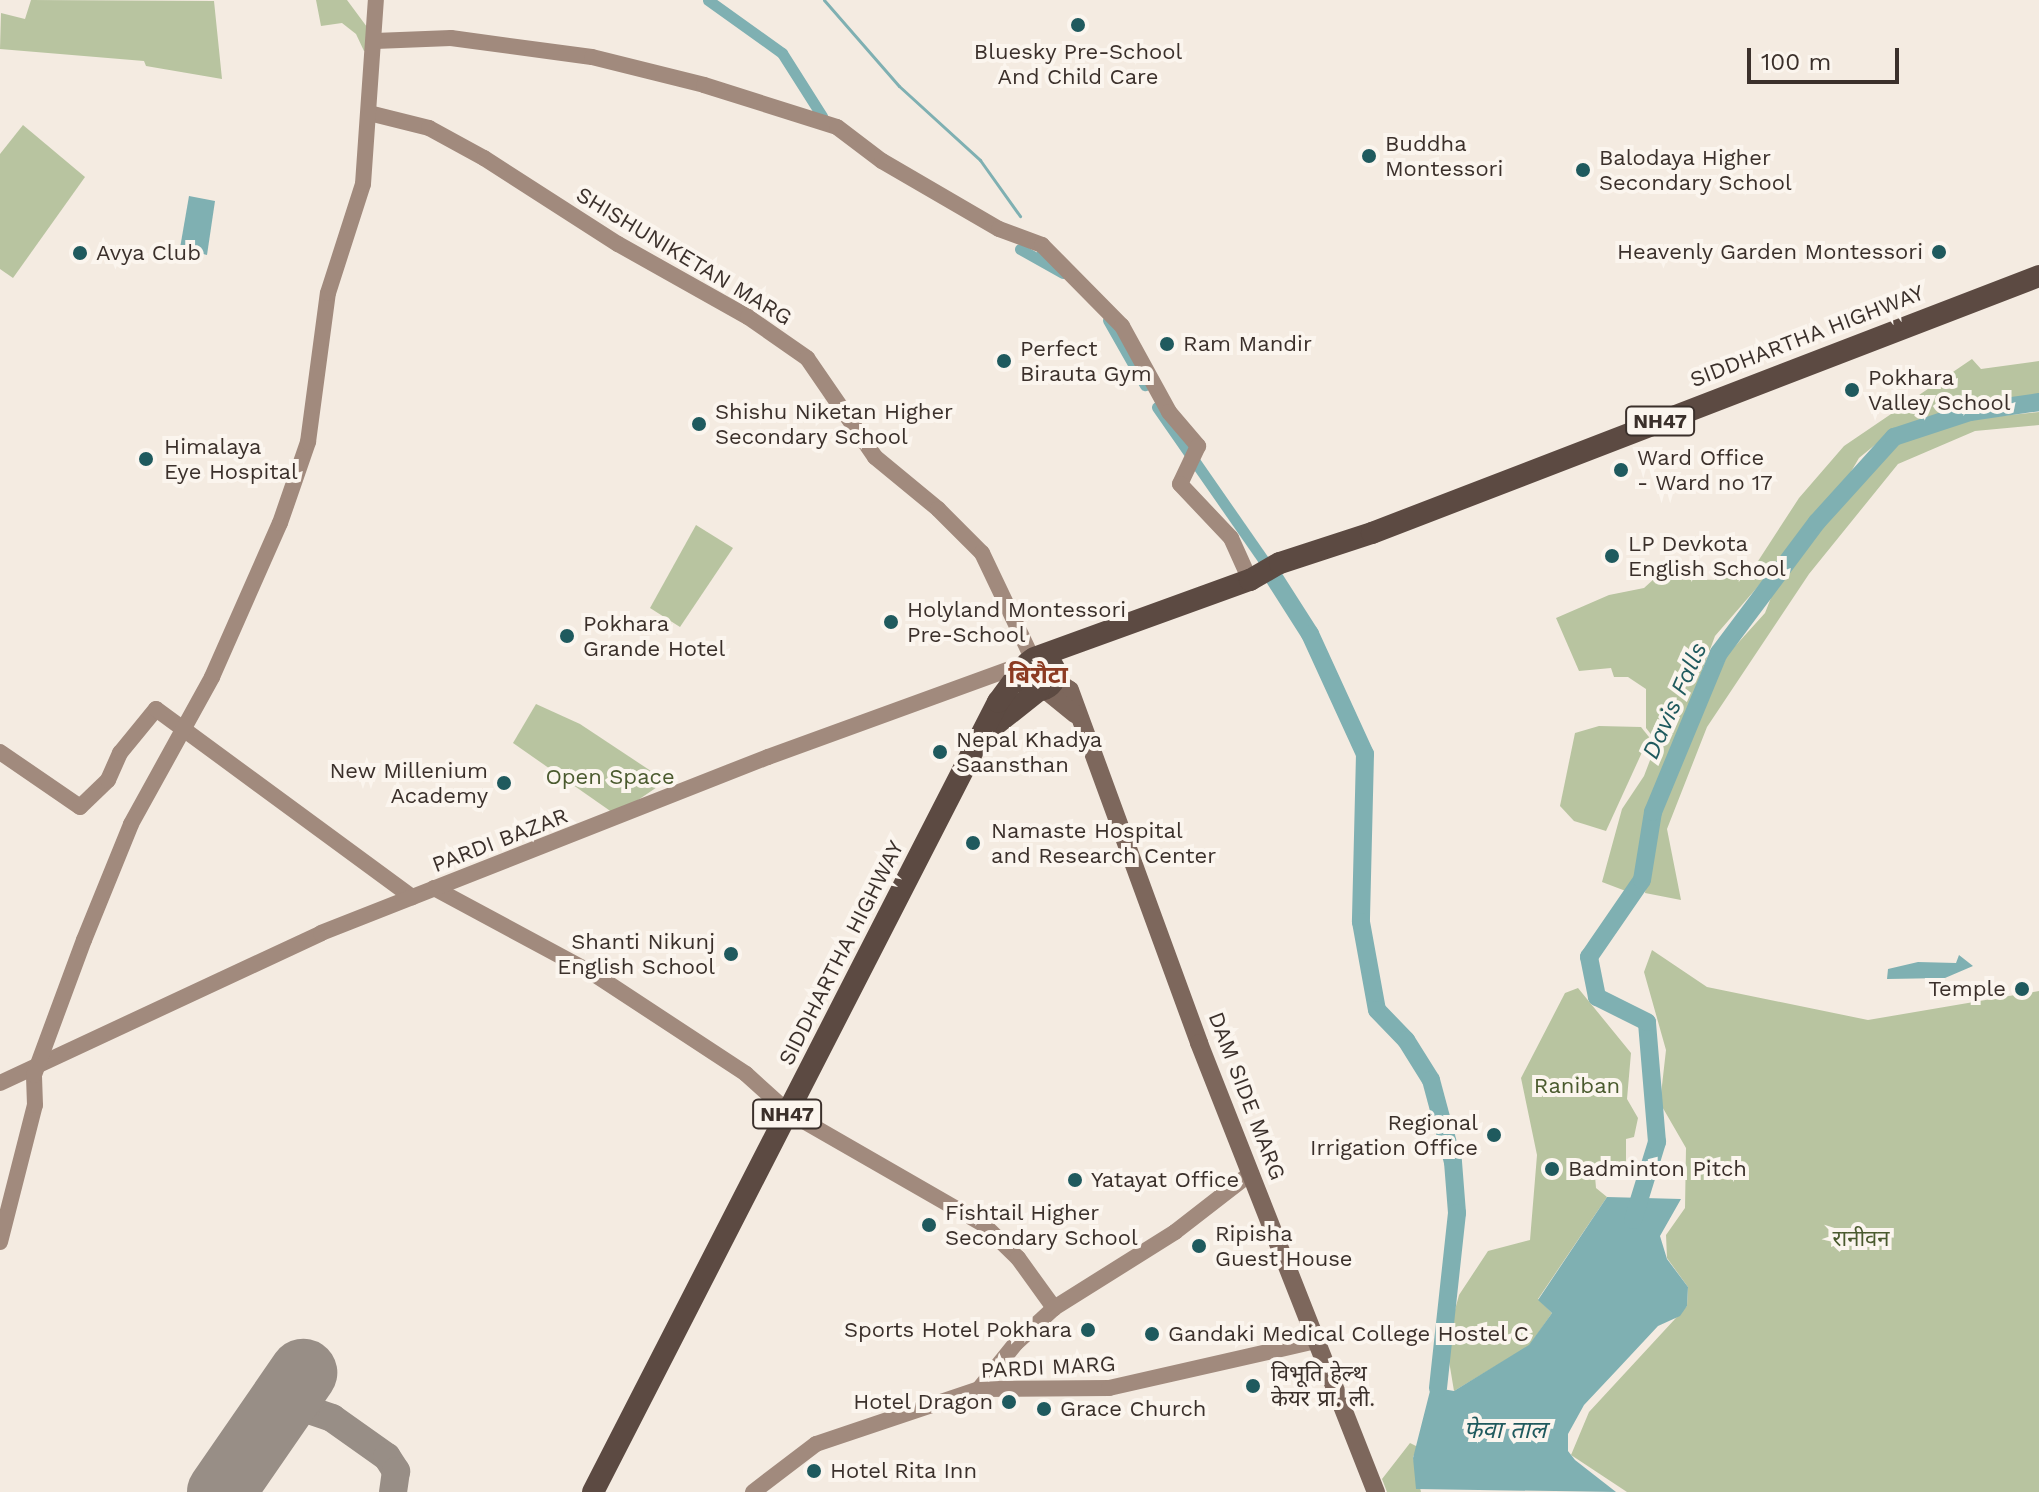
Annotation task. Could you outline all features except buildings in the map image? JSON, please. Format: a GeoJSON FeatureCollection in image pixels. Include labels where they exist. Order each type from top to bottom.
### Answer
{"type":"FeatureCollection","features":[{"type":"Feature","properties":{"kind":"highway","name":"SIDDHARTHA HIGHWAY"},"geometry":{"type":"LineString","coordinates":[[1254,578],[1280,563],[1372,533],[2039,276]]}},
{"type":"Feature","properties":{"kind":"highway","name":"NH47"},"geometry":{"type":"LineString","coordinates":[[1029,662],[1254,578]]}},
{"type":"Feature","properties":{"kind":"highway","name":"NH47"},"geometry":{"type":"LineString","coordinates":[[981,736],[1048,683],[1095,637]]}},
{"type":"Feature","properties":{"kind":"highway"},"geometry":{"type":"LineString","coordinates":[[1029,662],[1025,683],[1048,683]]}},
{"type":"Feature","properties":{"kind":"highway","name":"SIDDHARTHA HIGHWAY"},"geometry":{"type":"LineString","coordinates":[[593,1492],[981,736],[1029,662]]}},
{"type":"Feature","properties":{"kind":"main road"},"geometry":{"type":"LineString","coordinates":[[0,1242],[35,1105],[38,1065],[131,824],[185,734],[280,523],[308,442],[326,306],[363,184],[369,113],[367,87],[375,41],[376,0]]}},
{"type":"Feature","properties":{"kind":"main road"},"geometry":{"type":"LineString","coordinates":[[375,41],[451,38],[592,57],[704,85],[837,127],[882,161],[1032,243],[1122,326],[1169,412],[1198,446],[1185,466],[1180,484],[1231,538],[1254,578]]}},
{"type":"Feature","properties":{"kind":"main road","name":"SHISHUNIKETAN MARG"},"geometry":{"type":"LineString","coordinates":[[369,113],[403,117],[457,143],[618,244],[748,317],[807,358],[875,457],[938,509],[982,553],[1029,662]]}},
{"type":"Feature","properties":{"kind":"main road","name":"PARDI BAZAR"},"geometry":{"type":"LineString","coordinates":[[0,1083],[281,950],[434,888],[1029,662]]}},
{"type":"Feature","properties":{"kind":"main road","name":"DAM SIDE MARG"},"geometry":{"type":"LineString","coordinates":[[1048,683],[1077,717],[1376,1492]]}},
{"type":"Feature","properties":{"kind":"main road"},"geometry":{"type":"LineString","coordinates":[[0,752],[80,807],[108,780],[120,753],[156,709],[185,734],[412,897]]}},
{"type":"Feature","properties":{"kind":"main road"},"geometry":{"type":"LineString","coordinates":[[434,888],[594,974],[746,1074],[788,1112],[983,1224],[1018,1258],[1054,1308]]}},
{"type":"Feature","properties":{"kind":"main road"},"geometry":{"type":"LineString","coordinates":[[979,1389],[1016,1343],[1054,1308],[1175,1232],[1251,1173]]}},
{"type":"Feature","properties":{"kind":"main road","name":"PARDI MARG"},"geometry":{"type":"LineString","coordinates":[[753,1492],[816,1444],[979,1389],[1109,1388],[1316,1341]]}},
{"type":"Feature","properties":{"kind":"green space"},"geometry":{"type":"Polygon","coordinates":[[[31,0],[214,1],[222,79],[146,66],[144,61],[0,49],[1,13],[25,19],[31,0]]]}},
{"type":"Feature","properties":{"kind":"green space"},"geometry":{"type":"Polygon","coordinates":[[[316,0],[347,0],[367,27],[372,52],[364,51],[356,34],[342,23],[321,26],[316,0]]]}},
{"type":"Feature","properties":{"kind":"green space"},"geometry":{"type":"Polygon","coordinates":[[[23,125],[85,177],[13,278],[0,269],[0,154],[23,125]]]}},
{"type":"Feature","properties":{"kind":"green space"},"geometry":{"type":"Polygon","coordinates":[[[1972,359],[1981,369],[2039,361],[2039,396],[1976,409],[1962,404],[1949,416],[1887,435],[1859,458],[1838,494],[1715,636],[1654,801],[1639,879],[1631,893],[1602,882],[1622,809],[1644,776],[1657,742],[1646,728],[1646,689],[1628,677],[1614,677],[1611,668],[1579,671],[1556,618],[1609,595],[1644,588],[1665,569],[1668,578],[1715,580],[1721,566],[1735,561],[1749,575],[1799,498],[1844,446],[1972,359]]]}},
{"type":"Feature","properties":{"kind":"green space"},"geometry":{"type":"Polygon","coordinates":[[[2039,412],[2039,425],[1975,431],[1898,464],[1809,574],[1707,727],[1667,829],[1681,900],[1645,893],[1654,815],[1728,654],[1765,613],[1776,585],[1850,488],[1877,457],[1919,431],[1945,422],[2039,412]]]}},
{"type":"Feature","properties":{"kind":"green space"},"geometry":{"type":"Polygon","coordinates":[[[696,525],[733,548],[680,627],[650,608],[696,525]]]}},
{"type":"Feature","properties":{"kind":"green space","name":"Open Space"},"geometry":{"type":"Polygon","coordinates":[[[536,704],[580,724],[666,781],[616,815],[513,743],[536,704]]]}},
{"type":"Feature","properties":{"kind":"green space"},"geometry":{"type":"Polygon","coordinates":[[[1599,726],[1641,727],[1649,737],[1606,831],[1574,821],[1560,806],[1575,733],[1599,726]]]}},
{"type":"Feature","properties":{"kind":"green space","name":"रानीवन"},"geometry":{"type":"Polygon","coordinates":[[[1652,950],[1707,987],[1868,1020],[2039,991],[2039,1492],[1627,1492],[1571,1455],[1589,1412],[1687,1306],[1688,1287],[1667,1258],[1666,1235],[1685,1208],[1686,1148],[1660,1103],[1666,1050],[1644,972],[1652,950]]]}},
{"type":"Feature","properties":{"kind":"green space","name":"Raniban"},"geometry":{"type":"Polygon","coordinates":[[[1578,988],[1631,1053],[1627,1099],[1638,1118],[1634,1137],[1626,1139],[1626,1176],[1595,1176],[1596,1188],[1607,1197],[1538,1299],[1552,1313],[1529,1346],[1454,1391],[1446,1343],[1459,1295],[1488,1251],[1530,1240],[1537,1155],[1521,1078],[1565,993],[1578,988]]]}},
{"type":"Feature","properties":{"kind":"green space"},"geometry":{"type":"Polygon","coordinates":[[[1410,1443],[1418,1447],[1413,1457],[1421,1492],[1387,1492],[1382,1479],[1410,1443]]]}},
{"type":"Feature","properties":{"kind":"water"},"geometry":{"type":"Polygon","coordinates":[[[189,196],[215,201],[207,255],[180,248],[189,196]]]}},
{"type":"Feature","properties":{"kind":"water"},"geometry":{"type":"Polygon","coordinates":[[[1959,955],[1973,966],[1945,978],[1887,979],[1888,969],[1918,962],[1956,963],[1959,955]]]}},
{"type":"Feature","properties":{"kind":"water","name":"फेवा ताल"},"geometry":{"type":"Polygon","coordinates":[[[1607,1197],[1681,1199],[1660,1236],[1667,1259],[1688,1287],[1687,1306],[1680,1316],[1658,1326],[1584,1405],[1568,1434],[1568,1451],[1575,1460],[1616,1492],[1416,1489],[1413,1458],[1431,1387],[1454,1391],[1529,1345],[1552,1313],[1538,1300],[1607,1197]]]}},
{"type":"Feature","properties":{"kind":"waterway"},"geometry":{"type":"LineString","coordinates":[[708,0],[782,53],[822,116]]}},
{"type":"Feature","properties":{"kind":"waterway"},"geometry":{"type":"LineString","coordinates":[[824,0],[899,86],[980,160],[1020,216]]}},
{"type":"Feature","properties":{"kind":"waterway"},"geometry":{"type":"LineString","coordinates":[[1020,249],[1063,273]]}},
{"type":"Feature","properties":{"kind":"waterway"},"geometry":{"type":"LineString","coordinates":[[1038,252],[1042,262]]}},
{"type":"Feature","properties":{"kind":"waterway"},"geometry":{"type":"LineString","coordinates":[[1108,320],[1145,385]]}},
{"type":"Feature","properties":{"kind":"waterway","name":"Davis Falls"},"geometry":{"type":"LineString","coordinates":[[1633,1220],[1657,1142],[1647,1022],[1597,997],[1589,957],[1642,880],[1653,812],[1719,653],[1817,522],[1894,437],[1970,412],[2039,402]]}},
{"type":"Feature","properties":{"kind":"waterway"},"geometry":{"type":"LineString","coordinates":[[1157,407],[1264,561]]}},
{"type":"Feature","properties":{"kind":"waterway"},"geometry":{"type":"LineString","coordinates":[[1273,576],[1310,634],[1365,754],[1361,922],[1377,1010],[1406,1040],[1431,1080],[1453,1162],[1457,1213],[1438,1388]]}},
{"type":"Feature","properties":{"kind":"taxiway"},"geometry":{"type":"LineString","coordinates":[[269,1423],[284,1412],[303,1408],[332,1418],[387,1457],[396,1471],[393,1492]]}},
{"type":"Feature","properties":{"kind":"runway"},"geometry":{"type":"LineString","coordinates":[[221,1492],[303,1373]]}},
{"type":"Feature","properties":{"kind":"place","name":"Bluesky Pre-School And Child Care"},"geometry":{"type":"Point","coordinates":[1078,25]}},
{"type":"Feature","properties":{"kind":"place","name":"Buddha Montessori"},"geometry":{"type":"Point","coordinates":[1369,156]}},
{"type":"Feature","properties":{"kind":"place","name":"Balodaya Higher Secondary School"},"geometry":{"type":"Point","coordinates":[1583,170]}},
{"type":"Feature","properties":{"kind":"place","name":"Heavenly Garden Montessori"},"geometry":{"type":"Point","coordinates":[1939,252]}},
{"type":"Feature","properties":{"kind":"place","name":"Avya Club"},"geometry":{"type":"Point","coordinates":[80,253]}},
{"type":"Feature","properties":{"kind":"place","name":"Ram Mandir"},"geometry":{"type":"Point","coordinates":[1167,344]}},
{"type":"Feature","properties":{"kind":"place","name":"Perfect Birauta Gym"},"geometry":{"type":"Point","coordinates":[1004,361]}},
{"type":"Feature","properties":{"kind":"place","name":"Pokhara Valley School"},"geometry":{"type":"Point","coordinates":[1852,390]}},
{"type":"Feature","properties":{"kind":"place","name":"Shishu Niketan Higher Secondary School"},"geometry":{"type":"Point","coordinates":[699,424]}},
{"type":"Feature","properties":{"kind":"place","name":"Himalaya Eye Hospital"},"geometry":{"type":"Point","coordinates":[146,459]}},
{"type":"Feature","properties":{"kind":"place","name":"Ward Office - Ward no 17"},"geometry":{"type":"Point","coordinates":[1621,470]}},
{"type":"Feature","properties":{"kind":"place","name":"LP Devkota English School"},"geometry":{"type":"Point","coordinates":[1612,556]}},
{"type":"Feature","properties":{"kind":"place","name":"Holyland Montessori Pre-School"},"geometry":{"type":"Point","coordinates":[891,622]}},
{"type":"Feature","properties":{"kind":"place","name":"Pokhara Grande Hotel"},"geometry":{"type":"Point","coordinates":[567,636]}},
{"type":"Feature","properties":{"kind":"place","name":"Nepal Khadya Saansthan"},"geometry":{"type":"Point","coordinates":[940,752]}},
{"type":"Feature","properties":{"kind":"place","name":"New Millenium Academy"},"geometry":{"type":"Point","coordinates":[504,783]}},
{"type":"Feature","properties":{"kind":"place","name":"Namaste Hospital and Research Center"},"geometry":{"type":"Point","coordinates":[973,843]}},
{"type":"Feature","properties":{"kind":"place","name":"Shanti Nikunj English School"},"geometry":{"type":"Point","coordinates":[731,954]}},
{"type":"Feature","properties":{"kind":"place","name":"Temple"},"geometry":{"type":"Point","coordinates":[2022,989]}},
{"type":"Feature","properties":{"kind":"place","name":"Regional Irrigation Office"},"geometry":{"type":"Point","coordinates":[1494,1135]}},
{"type":"Feature","properties":{"kind":"place","name":"Badminton Pitch"},"geometry":{"type":"Point","coordinates":[1552,1169]}},
{"type":"Feature","properties":{"kind":"place","name":"Yatayat Office"},"geometry":{"type":"Point","coordinates":[1075,1180]}},
{"type":"Feature","properties":{"kind":"place","name":"Fishtail Higher Secondary School"},"geometry":{"type":"Point","coordinates":[929,1225]}},
{"type":"Feature","properties":{"kind":"place","name":"Ripisha Guest House"},"geometry":{"type":"Point","coordinates":[1199,1246]}},
{"type":"Feature","properties":{"kind":"place","name":"Sports Hotel Pokhara"},"geometry":{"type":"Point","coordinates":[1088,1330]}},
{"type":"Feature","properties":{"kind":"place","name":"Gandaki Medical College Hostel C"},"geometry":{"type":"Point","coordinates":[1152,1334]}},
{"type":"Feature","properties":{"kind":"place","name":"विभूति हेल्थ केयर प्रा. ली."},"geometry":{"type":"Point","coordinates":[1253,1386]}},
{"type":"Feature","properties":{"kind":"place","name":"Hotel Dragon"},"geometry":{"type":"Point","coordinates":[1009,1402]}},
{"type":"Feature","properties":{"kind":"place","name":"Grace Church"},"geometry":{"type":"Point","coordinates":[1044,1409]}},
{"type":"Feature","properties":{"kind":"place","name":"Hotel Rita Inn"},"geometry":{"type":"Point","coordinates":[814,1471]}},
{"type":"Feature","properties":{"kind":"district","name":"बिरौटा"},"geometry":{"type":"Point","coordinates":[1038,676]}}]}
